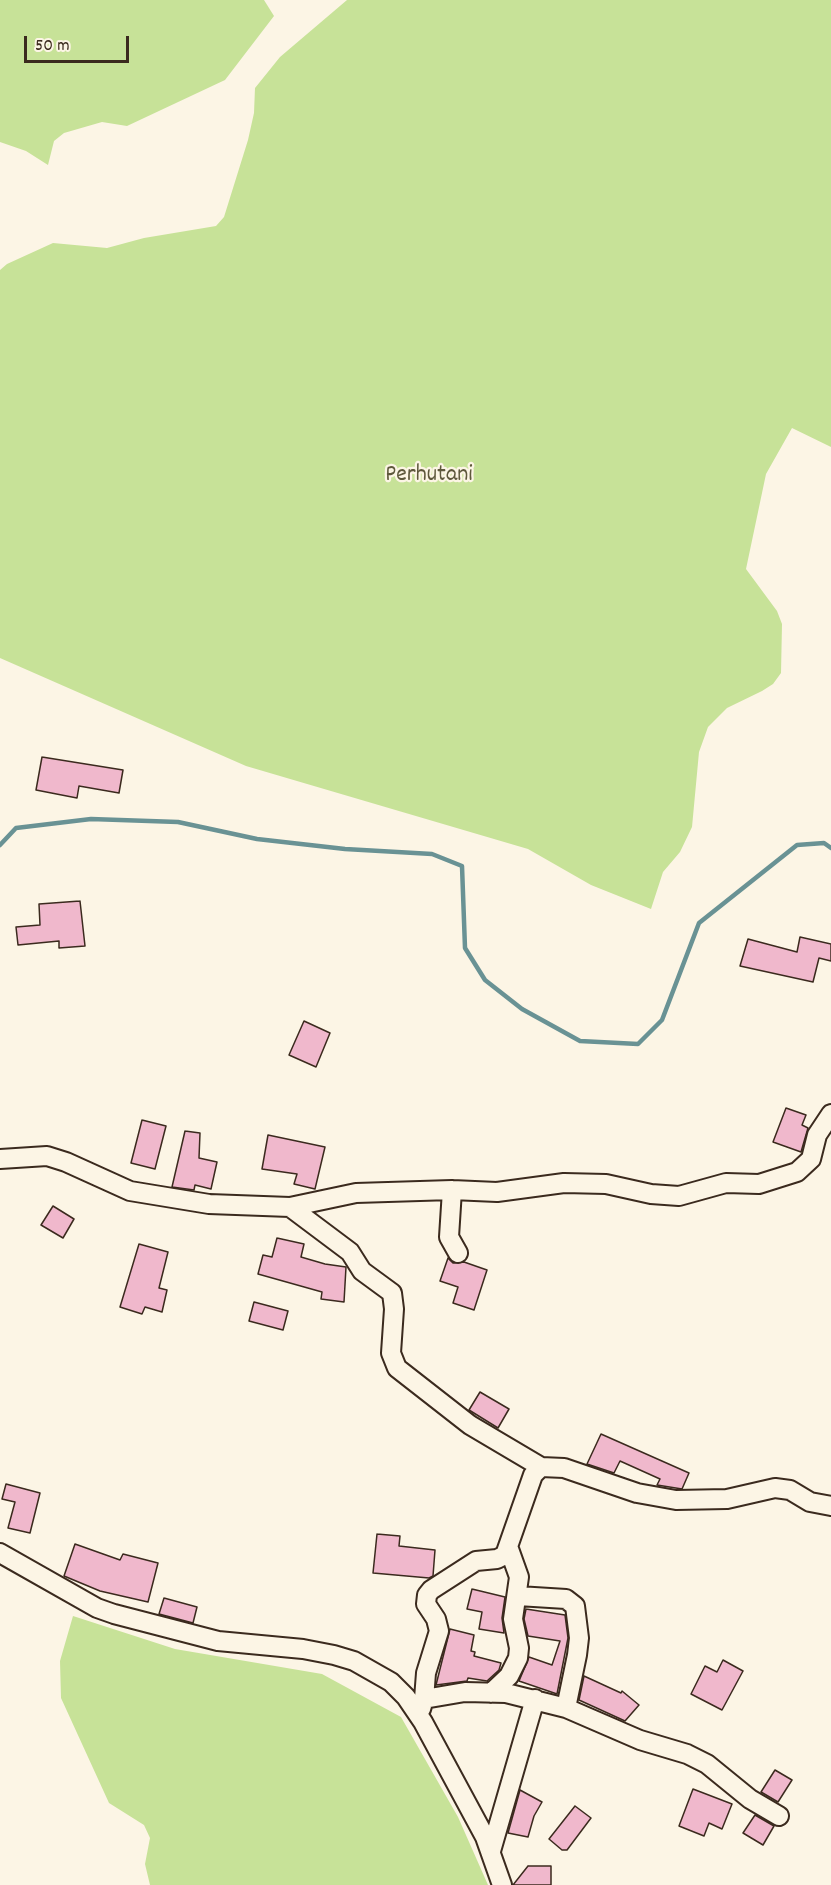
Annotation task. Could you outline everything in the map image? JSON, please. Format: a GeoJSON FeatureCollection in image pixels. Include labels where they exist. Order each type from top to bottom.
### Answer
{"type":"FeatureCollection","features":[{"type":"Feature","properties":{"kind":"street"},"geometry":{"type":"LineString","coordinates":[[0,1159],[47,1156],[130,1191],[208,1204],[290,1207],[356,1193],[452,1190],[497,1192],[564,1183],[587,1183],[651,1194],[679,1196],[726,1183],[759,1184],[787,1176],[805,1166],[811,1159],[825,1121],[831,1114]]}},
{"type":"Feature","properties":{"kind":"street"},"geometry":{"type":"LineString","coordinates":[[452,1190],[449,1237],[458,1253]]}},
{"type":"Feature","properties":{"kind":"street"},"geometry":{"type":"LineString","coordinates":[[290,1207],[350,1252],[362,1271],[392,1293],[394,1309],[391,1353],[397,1368],[470,1425],[541,1467],[564,1468],[621,1488],[666,1499],[728,1499],[775,1488],[789,1490],[810,1502],[831,1506]]}},
{"type":"Feature","properties":{"kind":"street"},"geometry":{"type":"LineString","coordinates":[[419,1717],[424,1699],[426,1673],[439,1631],[436,1619],[426,1604],[427,1595],[476,1561],[502,1557],[509,1549],[533,1475],[541,1467]]}},
{"type":"Feature","properties":{"kind":"street"},"geometry":{"type":"LineString","coordinates":[[491,1693],[509,1676],[518,1658],[519,1648],[513,1619],[518,1596],[518,1569],[509,1549]]}},
{"type":"Feature","properties":{"kind":"street"},"geometry":{"type":"LineString","coordinates":[[0,1553],[97,1608],[114,1614],[218,1641],[303,1649],[354,1661],[391,1682],[419,1717],[491,1851],[502,1885]]}},
{"type":"Feature","properties":{"kind":"street"},"geometry":{"type":"LineString","coordinates":[[518,1596],[566,1599],[575,1606],[579,1638],[566,1707]]}},
{"type":"Feature","properties":{"kind":"street"},"geometry":{"type":"LineString","coordinates":[[424,1699],[452,1693],[491,1693],[535,1699],[566,1707],[640,1740],[687,1754],[707,1764],[750,1799],[779,1816]]}},
{"type":"Feature","properties":{"kind":"street"},"geometry":{"type":"LineString","coordinates":[[491,1851],[535,1699]]}},
{"type":"Feature","properties":{"kind":"green space"},"geometry":{"type":"Polygon","coordinates":[[[0,0],[264,0],[274,16],[225,80],[127,126],[102,122],[64,133],[54,141],[48,165],[26,151],[0,142],[0,0]]]}},
{"type":"Feature","properties":{"kind":"green space","name":"Perhutani"},"geometry":{"type":"Polygon","coordinates":[[[347,0],[831,0],[831,447],[792,428],[766,474],[746,569],[777,611],[782,624],[781,673],[773,684],[727,708],[708,727],[699,752],[692,827],[680,852],[663,872],[651,909],[591,885],[528,849],[246,766],[0,658],[0,270],[7,264],[53,243],[107,248],[144,238],[216,226],[224,217],[248,140],[254,113],[255,88],[280,57],[347,0]]]}},
{"type":"Feature","properties":{"kind":"green space"},"geometry":{"type":"Polygon","coordinates":[[[73,1616],[175,1649],[322,1674],[401,1717],[458,1817],[488,1885],[150,1885],[145,1864],[150,1838],[144,1825],[109,1803],[61,1698],[60,1661],[73,1616]]]}},
{"type":"Feature","properties":{"kind":"building"},"geometry":{"type":"Polygon","coordinates":[[[42,757],[123,770],[119,793],[79,786],[77,798],[36,790],[42,757]]]}},
{"type":"Feature","properties":{"kind":"building"},"geometry":{"type":"Polygon","coordinates":[[[80,901],[85,946],[59,948],[59,941],[18,945],[16,927],[40,925],[39,904],[80,901]]]}},
{"type":"Feature","properties":{"kind":"building"},"geometry":{"type":"Polygon","coordinates":[[[800,937],[831,944],[831,961],[819,958],[813,982],[740,966],[748,939],[797,952],[800,937]]]}},
{"type":"Feature","properties":{"kind":"building"},"geometry":{"type":"Polygon","coordinates":[[[304,1021],[330,1033],[316,1067],[289,1055],[304,1021]]]}},
{"type":"Feature","properties":{"kind":"building"},"geometry":{"type":"Polygon","coordinates":[[[786,1108],[806,1115],[802,1125],[808,1128],[801,1152],[773,1142],[786,1108]]]}},
{"type":"Feature","properties":{"kind":"building"},"geometry":{"type":"Polygon","coordinates":[[[142,1120],[166,1126],[155,1169],[131,1163],[142,1120]]]}},
{"type":"Feature","properties":{"kind":"building"},"geometry":{"type":"Polygon","coordinates":[[[185,1131],[200,1133],[199,1158],[217,1162],[211,1189],[195,1185],[194,1190],[172,1187],[185,1131]]]}},
{"type":"Feature","properties":{"kind":"building"},"geometry":{"type":"Polygon","coordinates":[[[268,1135],[325,1147],[315,1189],[294,1184],[297,1174],[262,1169],[268,1135]]]}},
{"type":"Feature","properties":{"kind":"building"},"geometry":{"type":"Polygon","coordinates":[[[53,1206],[74,1219],[63,1238],[41,1225],[53,1206]]]}},
{"type":"Feature","properties":{"kind":"building"},"geometry":{"type":"Polygon","coordinates":[[[277,1238],[304,1244],[301,1257],[346,1267],[344,1302],[321,1299],[322,1292],[258,1274],[263,1255],[272,1257],[277,1238]]]}},
{"type":"Feature","properties":{"kind":"building"},"geometry":{"type":"Polygon","coordinates":[[[139,1244],[168,1252],[159,1288],[167,1290],[162,1312],[145,1307],[142,1314],[120,1307],[139,1244]]]}},
{"type":"Feature","properties":{"kind":"building"},"geometry":{"type":"Polygon","coordinates":[[[448,1258],[453,1263],[464,1262],[487,1270],[474,1310],[453,1303],[458,1287],[440,1281],[448,1258]]]}},
{"type":"Feature","properties":{"kind":"building"},"geometry":{"type":"Polygon","coordinates":[[[254,1302],[288,1311],[283,1330],[249,1321],[254,1302]]]}},
{"type":"Feature","properties":{"kind":"building"},"geometry":{"type":"Polygon","coordinates":[[[480,1392],[509,1409],[498,1428],[469,1410],[480,1392]]]}},
{"type":"Feature","properties":{"kind":"building"},"geometry":{"type":"Polygon","coordinates":[[[601,1434],[689,1473],[682,1489],[657,1485],[660,1479],[620,1461],[614,1473],[587,1464],[601,1434]]]}},
{"type":"Feature","properties":{"kind":"building"},"geometry":{"type":"Polygon","coordinates":[[[6,1484],[40,1493],[30,1533],[8,1528],[15,1502],[2,1499],[6,1484]]]}},
{"type":"Feature","properties":{"kind":"building"},"geometry":{"type":"Polygon","coordinates":[[[377,1534],[400,1536],[399,1546],[435,1550],[433,1576],[429,1578],[373,1573],[377,1534]]]}},
{"type":"Feature","properties":{"kind":"building"},"geometry":{"type":"Polygon","coordinates":[[[75,1544],[120,1560],[123,1554],[158,1563],[148,1602],[100,1591],[64,1576],[75,1544]]]}},
{"type":"Feature","properties":{"kind":"building"},"geometry":{"type":"Polygon","coordinates":[[[472,1589],[505,1597],[502,1618],[504,1633],[479,1629],[482,1612],[467,1609],[472,1589]]]}},
{"type":"Feature","properties":{"kind":"building"},"geometry":{"type":"Polygon","coordinates":[[[164,1598],[197,1607],[193,1623],[159,1614],[164,1598]]]}},
{"type":"Feature","properties":{"kind":"building"},"geometry":{"type":"Polygon","coordinates":[[[526,1609],[565,1615],[568,1638],[557,1694],[519,1681],[529,1657],[552,1665],[560,1641],[528,1636],[524,1619],[526,1609]]]}},
{"type":"Feature","properties":{"kind":"building"},"geometry":{"type":"Polygon","coordinates":[[[450,1629],[474,1635],[471,1651],[475,1652],[474,1656],[501,1663],[499,1670],[487,1681],[468,1678],[467,1681],[436,1685],[450,1629]]]}},
{"type":"Feature","properties":{"kind":"building"},"geometry":{"type":"Polygon","coordinates":[[[723,1660],[743,1671],[722,1710],[691,1694],[705,1666],[717,1672],[723,1660]]]}},
{"type":"Feature","properties":{"kind":"building"},"geometry":{"type":"Polygon","coordinates":[[[584,1676],[621,1693],[622,1691],[639,1705],[625,1721],[579,1700],[584,1676]]]}},
{"type":"Feature","properties":{"kind":"building"},"geometry":{"type":"Polygon","coordinates":[[[775,1770],[792,1780],[778,1802],[761,1792],[775,1770]]]}},
{"type":"Feature","properties":{"kind":"building"},"geometry":{"type":"Polygon","coordinates":[[[693,1789],[732,1804],[722,1829],[709,1823],[704,1836],[679,1826],[693,1789]]]}},
{"type":"Feature","properties":{"kind":"building"},"geometry":{"type":"Polygon","coordinates":[[[520,1790],[542,1802],[534,1816],[528,1837],[508,1833],[520,1790]]]}},
{"type":"Feature","properties":{"kind":"building"},"geometry":{"type":"Polygon","coordinates":[[[575,1806],[591,1818],[567,1850],[562,1850],[549,1839],[575,1806]]]}},
{"type":"Feature","properties":{"kind":"building"},"geometry":{"type":"Polygon","coordinates":[[[755,1815],[774,1826],[763,1845],[743,1833],[755,1815]]]}},
{"type":"Feature","properties":{"kind":"building"},"geometry":{"type":"Polygon","coordinates":[[[528,1866],[551,1866],[551,1885],[513,1885],[528,1866]]]}},
{"type":"Feature","properties":{"kind":"waterway"},"geometry":{"type":"LineString","coordinates":[[0,845],[16,828],[91,819],[178,822],[257,839],[345,849],[432,854],[462,866],[465,948],[485,980],[522,1009],[580,1041],[638,1044],[662,1020],[699,923],[797,845],[824,843],[831,848]]}}]}
